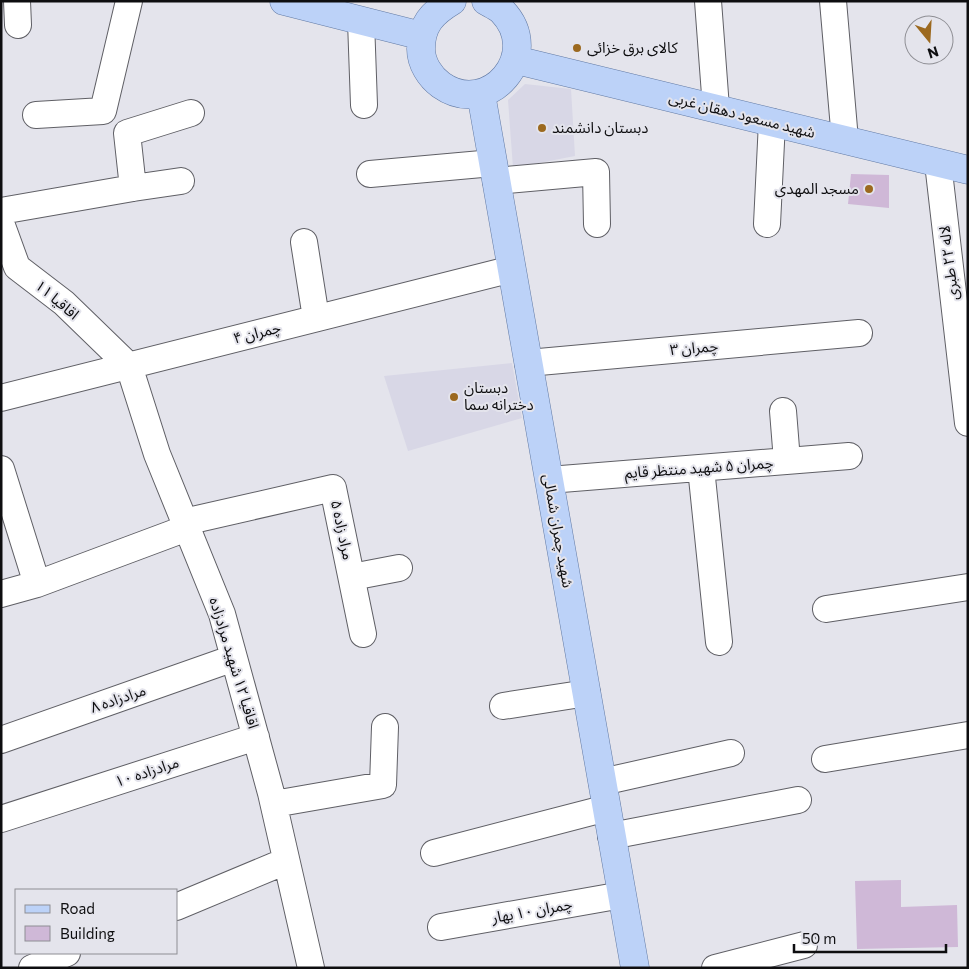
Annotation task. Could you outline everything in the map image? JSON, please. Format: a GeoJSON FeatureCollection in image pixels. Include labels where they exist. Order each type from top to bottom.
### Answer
{"type":"FeatureCollection","features":[{"type":"Feature","properties":{"kind":"main road"},"geometry":{"type":"LineString","coordinates":[[452,1],[439,9],[428,21],[422,36],[421,52],[426,68],[435,81],[449,91],[464,95],[481,94],[503,81],[516,60],[518,42],[513,24],[501,10],[486,1]]}},
{"type":"Feature","properties":{"kind":"main road"},"geometry":{"type":"LineString","coordinates":[[298,3],[422,36]]}},
{"type":"Feature","properties":{"kind":"main road","name":"شهید مسعود دهقان غربی"},"geometry":{"type":"LineString","coordinates":[[516,60],[968,170]]}},
{"type":"Feature","properties":{"kind":"main road","name":"شهید چمران شمالی"},"geometry":{"type":"LineString","coordinates":[[481,94],[635,968]]}},
{"type":"Feature","properties":{"kind":"street"},"geometry":{"type":"LineString","coordinates":[[36,115],[103,110],[129,1]]}},
{"type":"Feature","properties":{"kind":"street"},"geometry":{"type":"LineString","coordinates":[[708,1],[716,108]]}},
{"type":"Feature","properties":{"kind":"street"},"geometry":{"type":"LineString","coordinates":[[833,1],[845,140]]}},
{"type":"Feature","properties":{"kind":"street"},"geometry":{"type":"LineString","coordinates":[[361,21],[364,105]]}},
{"type":"Feature","properties":{"kind":"street"},"geometry":{"type":"LineString","coordinates":[[133,188],[127,133],[191,113]]}},
{"type":"Feature","properties":{"kind":"street"},"geometry":{"type":"LineString","coordinates":[[767,224],[772,122]]}},
{"type":"Feature","properties":{"kind":"street","name":"لاله ۲۲ طبری"},"geometry":{"type":"LineString","coordinates":[[938,162],[968,423]]}},
{"type":"Feature","properties":{"kind":"street"},"geometry":{"type":"LineString","coordinates":[[370,174],[596,172],[597,224]]}},
{"type":"Feature","properties":{"kind":"street"},"geometry":{"type":"LineString","coordinates":[[1,211],[181,181]]}},
{"type":"Feature","properties":{"kind":"street","name":"اقاقیا ۱۱"},"geometry":{"type":"LineString","coordinates":[[1,223],[17,267],[64,303],[130,366]]}},
{"type":"Feature","properties":{"kind":"street"},"geometry":{"type":"LineString","coordinates":[[304,242],[316,318]]}},
{"type":"Feature","properties":{"kind":"street","name":"چمران ۴"},"geometry":{"type":"LineString","coordinates":[[1,398],[512,269]]}},
{"type":"Feature","properties":{"kind":"street","name":"چمران ۳"},"geometry":{"type":"LineString","coordinates":[[528,363],[859,333]]}},
{"type":"Feature","properties":{"kind":"street","name":"اقاقیا ۱۲ شهید مرادزاده"},"geometry":{"type":"LineString","coordinates":[[130,366],[156,454],[222,614],[274,804],[311,968]]}},
{"type":"Feature","properties":{"kind":"street"},"geometry":{"type":"LineString","coordinates":[[783,411],[787,461]]}},
{"type":"Feature","properties":{"kind":"street","name":"چمران ۵ شهید منتظر قایم"},"geometry":{"type":"LineString","coordinates":[[549,480],[849,456]]}},
{"type":"Feature","properties":{"kind":"street"},"geometry":{"type":"LineString","coordinates":[[701,468],[719,642]]}},
{"type":"Feature","properties":{"kind":"street"},"geometry":{"type":"LineString","coordinates":[[1,469],[36,584]]}},
{"type":"Feature","properties":{"kind":"street","name":"مراد زاده ۵"},"geometry":{"type":"LineString","coordinates":[[186,525],[333,488],[364,634]]}},
{"type":"Feature","properties":{"kind":"street"},"geometry":{"type":"LineString","coordinates":[[1,594],[36,584],[186,525]]}},
{"type":"Feature","properties":{"kind":"street"},"geometry":{"type":"LineString","coordinates":[[352,577],[398,568]]}},
{"type":"Feature","properties":{"kind":"street"},"geometry":{"type":"LineString","coordinates":[[826,609],[968,587]]}},
{"type":"Feature","properties":{"kind":"street","name":"مرادزاده ۸"},"geometry":{"type":"LineString","coordinates":[[1,740],[234,658]]}},
{"type":"Feature","properties":{"kind":"street"},"geometry":{"type":"LineString","coordinates":[[503,706],[587,693]]}},
{"type":"Feature","properties":{"kind":"street"},"geometry":{"type":"LineString","coordinates":[[274,804],[383,785],[385,728]]}},
{"type":"Feature","properties":{"kind":"street"},"geometry":{"type":"LineString","coordinates":[[825,759],[968,735]]}},
{"type":"Feature","properties":{"kind":"street","name":"مرادزاده ۱۰"},"geometry":{"type":"LineString","coordinates":[[1,819],[256,737]]}},
{"type":"Feature","properties":{"kind":"street"},"geometry":{"type":"LineString","coordinates":[[434,853],[731,753]]}},
{"type":"Feature","properties":{"kind":"street"},"geometry":{"type":"LineString","coordinates":[[612,836],[798,800]]}},
{"type":"Feature","properties":{"kind":"street"},"geometry":{"type":"LineString","coordinates":[[178,906],[286,860]]}},
{"type":"Feature","properties":{"kind":"street","name":"چمران ۱۰ بهار"},"geometry":{"type":"LineString","coordinates":[[441,927],[622,895]]}},
{"type":"Feature","properties":{"kind":"street"},"geometry":{"type":"LineString","coordinates":[[715,968],[804,945]]}},
{"type":"Feature","properties":{"kind":"street"},"geometry":{"type":"LineString","coordinates":[[32,968],[66,954]]}},
{"type":"Feature","properties":{"kind":"shaded area","name":"دبستان دانشمند"},"geometry":{"type":"Polygon","coordinates":[[[525,84],[571,89],[575,156],[513,168],[508,100],[525,84]]]}},
{"type":"Feature","properties":{"kind":"shaded area","name":"دبستان دخترانه سما"},"geometry":{"type":"Polygon","coordinates":[[[512,363],[522,418],[408,451],[384,376],[512,363]]]}},
{"type":"Feature","properties":{"kind":"building","name":"مسجد المهدی"},"geometry":{"type":"Polygon","coordinates":[[[851,174],[889,175],[889,208],[848,204],[851,174]]]}},
{"type":"Feature","properties":{"kind":"building"},"geometry":{"type":"Polygon","coordinates":[[[901,880],[901,907],[957,905],[958,947],[857,949],[855,881],[901,880]]]}},
{"type":"Feature","properties":{"kind":"place","name":"کالای برق خزائی"},"geometry":{"type":"Point","coordinates":[577,48]}},
{"type":"Feature","properties":{"kind":"place","name":"دبستان دانشمند"},"geometry":{"type":"Point","coordinates":[542,128]}},
{"type":"Feature","properties":{"kind":"place","name":"مسجد المهدی"},"geometry":{"type":"Point","coordinates":[869,189]}},
{"type":"Feature","properties":{"kind":"place","name":"دبستان دخترانه سما"},"geometry":{"type":"Point","coordinates":[454,397]}}]}
